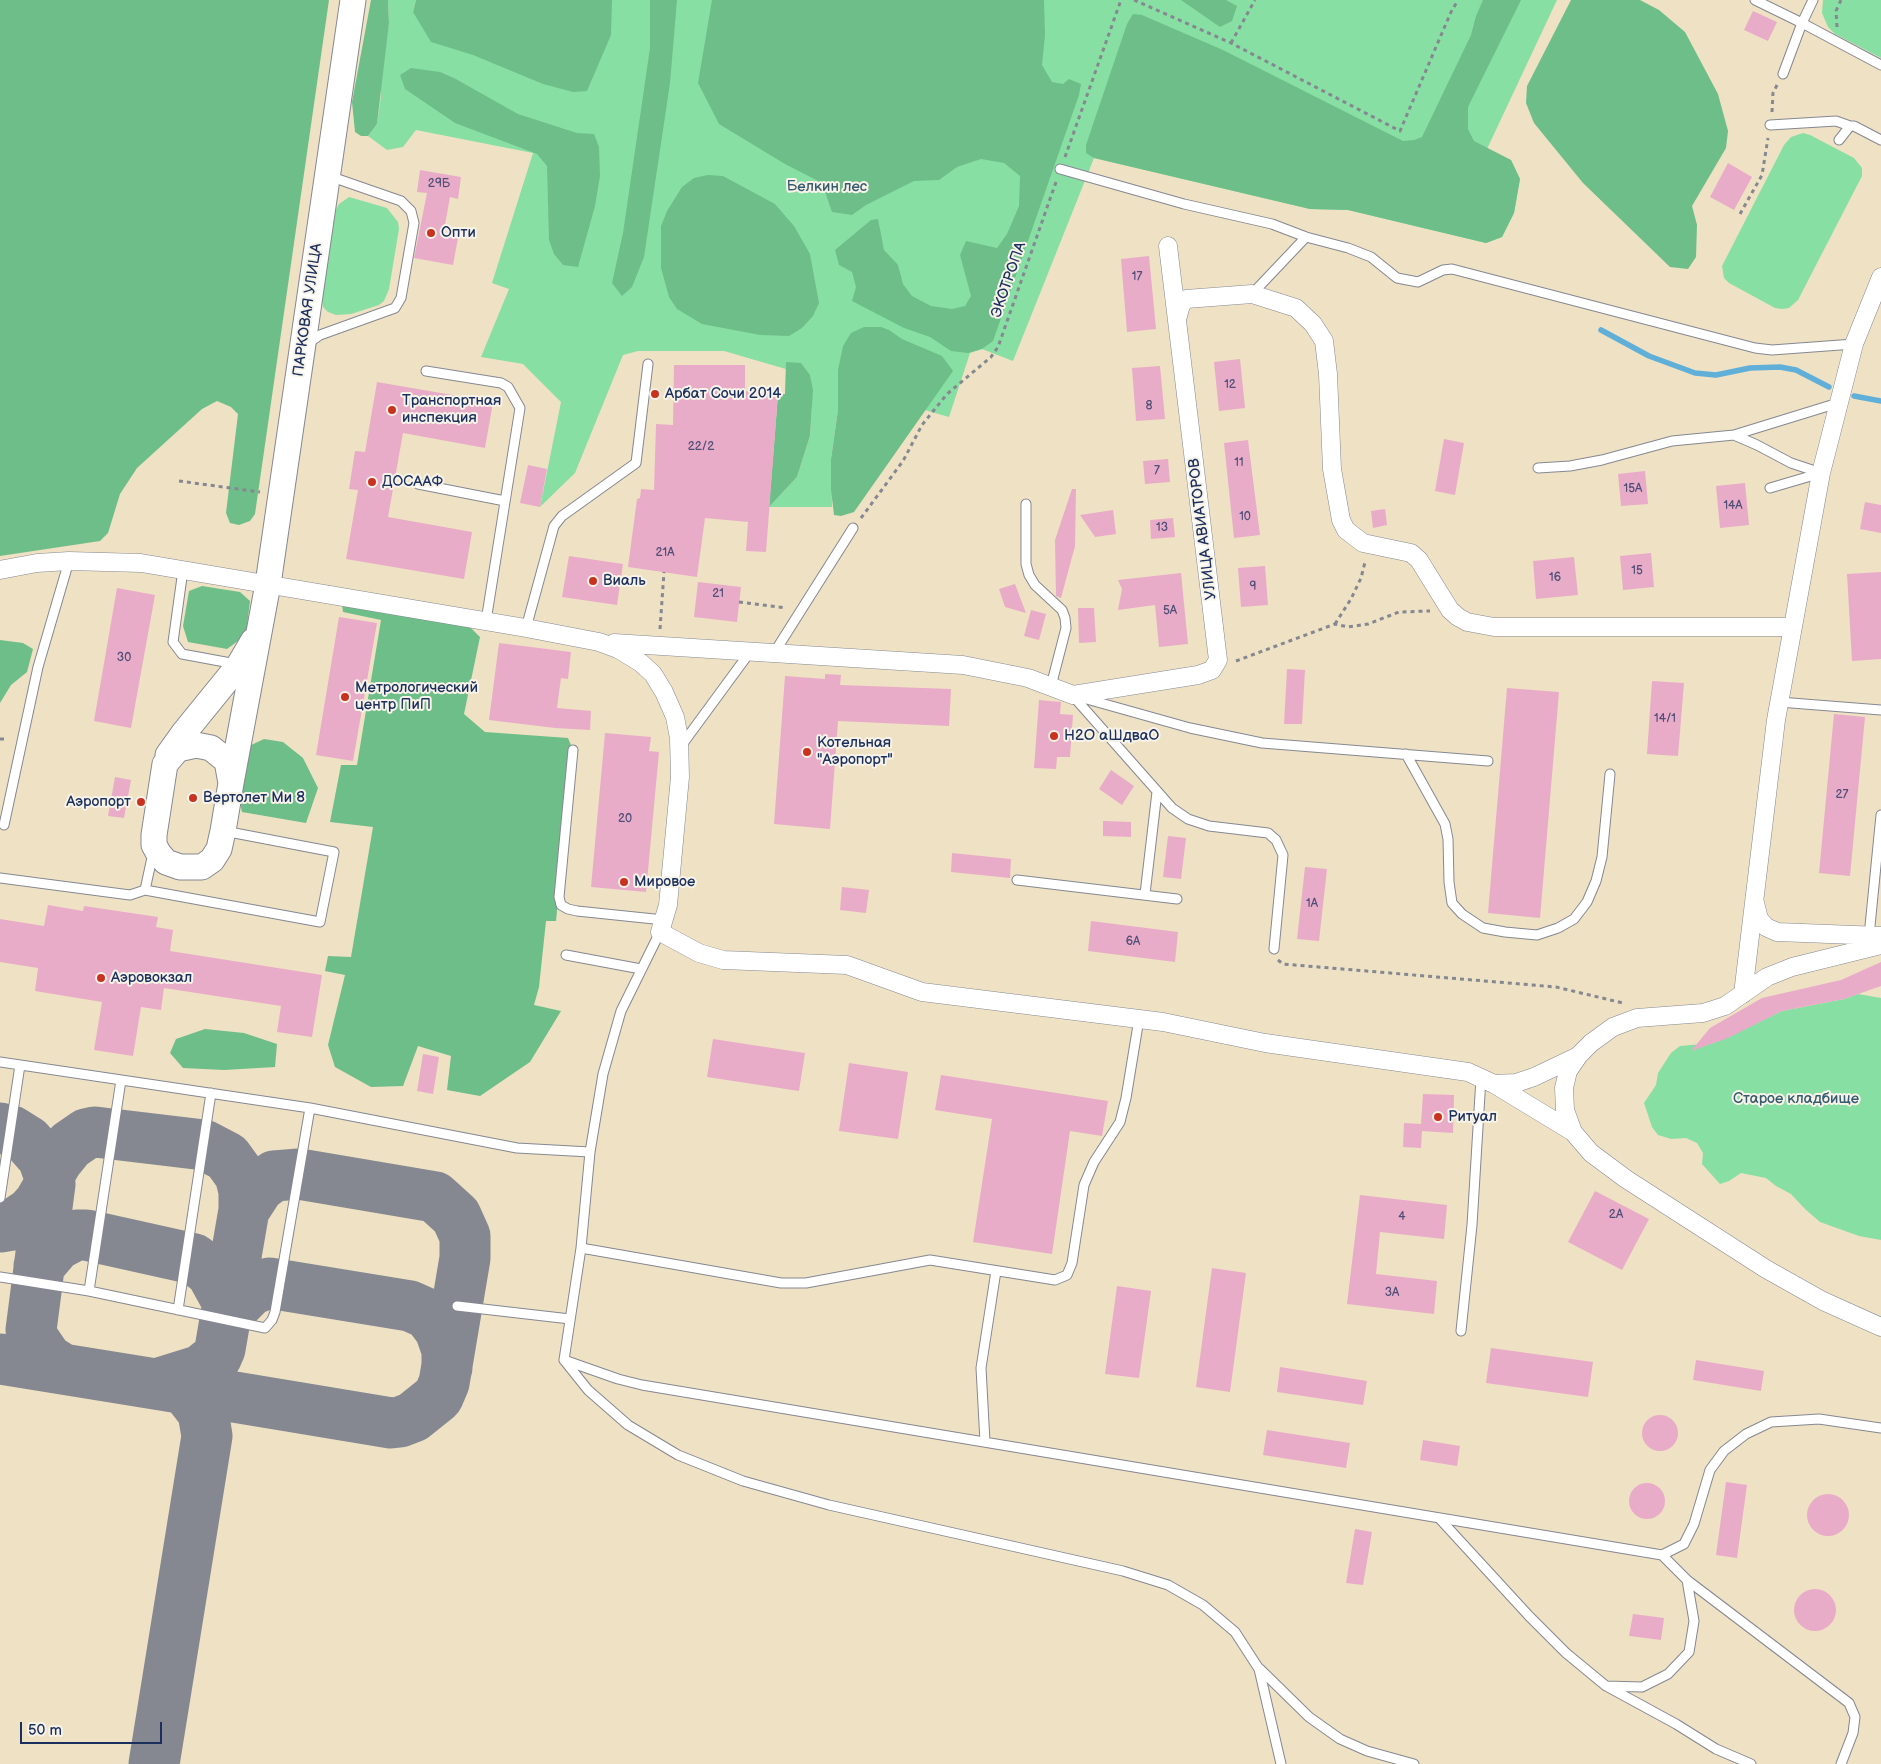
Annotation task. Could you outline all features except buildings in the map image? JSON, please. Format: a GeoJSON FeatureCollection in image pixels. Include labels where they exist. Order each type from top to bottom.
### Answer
{"type":"FeatureCollection","features":[{"type":"Feature","properties":{"kind":"main road","name":"ПАРКОВАЯ УЛИЦА"},"geometry":{"type":"LineString","coordinates":[[262,621],[354,0]]}},
{"type":"Feature","properties":{"kind":"main road"},"geometry":{"type":"LineString","coordinates":[[262,621],[224,831],[219,849],[212,860],[202,867],[180,867],[166,862],[154,846],[168,754],[249,651],[262,621]]}},
{"type":"Feature","properties":{"kind":"main road"},"geometry":{"type":"LineString","coordinates":[[165,764],[178,750],[186,746],[196,745],[210,748],[228,761],[232,783]]}},
{"type":"Feature","properties":{"kind":"street","name":"УЛИЦА АВИАТОРОВ"},"geometry":{"type":"LineString","coordinates":[[1168,246],[1178,316],[1218,660],[1212,670]]}},
{"type":"Feature","properties":{"kind":"street"},"geometry":{"type":"LineString","coordinates":[[1744,994],[1779,702],[1821,473],[1854,344],[1881,277]]}},
{"type":"Feature","properties":{"kind":"street"},"geometry":{"type":"LineString","coordinates":[[1178,316],[1181,304],[1186,299],[1252,294],[1296,308],[1313,324],[1324,341],[1328,374],[1332,469],[1341,520],[1354,538],[1367,544],[1411,553],[1419,560],[1450,610],[1458,618],[1494,627],[1793,627]]}},
{"type":"Feature","properties":{"kind":"street"},"geometry":{"type":"LineString","coordinates":[[0,570],[69,561],[140,564],[486,620],[599,642],[963,665],[993,669],[1051,686],[1073,695],[1212,670]]}},
{"type":"Feature","properties":{"kind":"street"},"geometry":{"type":"LineString","coordinates":[[599,642],[628,654],[653,674],[664,692],[675,717],[680,776],[668,905],[662,926],[699,953],[723,960],[848,965],[922,992],[1139,1019],[1265,1043],[1468,1072],[1487,1081],[1573,1132]]}},
{"type":"Feature","properties":{"kind":"street"},"geometry":{"type":"LineString","coordinates":[[1754,900],[1759,919],[1766,927],[1776,932],[1877,939]]}},
{"type":"Feature","properties":{"kind":"street"},"geometry":{"type":"LineString","coordinates":[[1877,939],[1792,967],[1768,977],[1725,1006],[1703,1013],[1637,1018],[1614,1028],[1591,1043],[1579,1055],[1568,1071],[1564,1088],[1565,1110],[1573,1132],[1591,1154],[1626,1179],[1766,1269],[1823,1301],[1881,1327]]}},
{"type":"Feature","properties":{"kind":"street"},"geometry":{"type":"LineString","coordinates":[[1487,1081],[1516,1083],[1534,1077],[1579,1055]]}},
{"type":"Feature","properties":{"kind":"lane"},"geometry":{"type":"LineString","coordinates":[[1755,0],[1881,65]]}},
{"type":"Feature","properties":{"kind":"lane"},"geometry":{"type":"LineString","coordinates":[[1783,74],[1802,23],[1813,0]]}},
{"type":"Feature","properties":{"kind":"lane"},"geometry":{"type":"LineString","coordinates":[[1770,125],[1836,120],[1854,126],[1881,140]]}},
{"type":"Feature","properties":{"kind":"lane"},"geometry":{"type":"LineString","coordinates":[[1839,140],[1850,126]]}},
{"type":"Feature","properties":{"kind":"lane"},"geometry":{"type":"LineString","coordinates":[[1060,169],[1184,204],[1272,224],[1306,237],[1371,257],[1396,278],[1418,282],[1443,270],[1452,269],[1755,348],[1772,350],[1854,344]]}},
{"type":"Feature","properties":{"kind":"lane"},"geometry":{"type":"LineString","coordinates":[[302,350],[320,335],[395,308],[401,298],[414,223],[411,211],[401,201],[328,175]]}},
{"type":"Feature","properties":{"kind":"lane"},"geometry":{"type":"LineString","coordinates":[[1252,294],[1306,237]]}},
{"type":"Feature","properties":{"kind":"lane"},"geometry":{"type":"LineString","coordinates":[[526,628],[554,526],[562,516],[636,463],[648,364]]}},
{"type":"Feature","properties":{"kind":"lane"},"geometry":{"type":"LineString","coordinates":[[426,371],[502,383],[508,387],[520,408],[486,620]]}},
{"type":"Feature","properties":{"kind":"lane"},"geometry":{"type":"LineString","coordinates":[[1538,468],[1570,466],[1602,460],[1672,440],[1734,435],[1838,403]]}},
{"type":"Feature","properties":{"kind":"lane"},"geometry":{"type":"LineString","coordinates":[[1734,435],[1791,463],[1821,473]]}},
{"type":"Feature","properties":{"kind":"lane"},"geometry":{"type":"LineString","coordinates":[[1770,488],[1821,473]]}},
{"type":"Feature","properties":{"kind":"lane"},"geometry":{"type":"LineString","coordinates":[[418,484],[505,501]]}},
{"type":"Feature","properties":{"kind":"lane"},"geometry":{"type":"LineString","coordinates":[[1026,504],[1026,564],[1029,575],[1035,585],[1062,610],[1065,618],[1066,628],[1051,686]]}},
{"type":"Feature","properties":{"kind":"lane"},"geometry":{"type":"LineString","coordinates":[[774,653],[853,528]]}},
{"type":"Feature","properties":{"kind":"lane"},"geometry":{"type":"LineString","coordinates":[[4,825],[38,667],[69,561]]}},
{"type":"Feature","properties":{"kind":"lane"},"geometry":{"type":"LineString","coordinates":[[183,570],[173,642],[182,654],[239,665]]}},
{"type":"Feature","properties":{"kind":"lane"},"geometry":{"type":"LineString","coordinates":[[679,750],[750,651]]}},
{"type":"Feature","properties":{"kind":"lane"},"geometry":{"type":"LineString","coordinates":[[1073,695],[1190,728],[1262,743],[1488,761]]}},
{"type":"Feature","properties":{"kind":"lane"},"geometry":{"type":"LineString","coordinates":[[1073,695],[1172,808],[1188,819],[1209,826],[1268,833],[1276,840],[1283,855],[1274,949]]}},
{"type":"Feature","properties":{"kind":"lane"},"geometry":{"type":"LineString","coordinates":[[1779,702],[1881,710]]}},
{"type":"Feature","properties":{"kind":"lane"},"geometry":{"type":"LineString","coordinates":[[573,750],[559,897],[561,905],[577,912],[662,926],[616,1026],[603,1074],[590,1152],[581,1248],[564,1360],[588,1390],[628,1424],[678,1455],[743,1481],[829,1505],[1123,1571],[1168,1585],[1204,1605],[1235,1632],[1260,1669],[1309,1717],[1340,1739],[1367,1751],[1414,1764]]}},
{"type":"Feature","properties":{"kind":"lane"},"geometry":{"type":"LineString","coordinates":[[1406,754],[1445,824],[1448,839],[1449,882],[1452,903],[1462,914],[1482,928],[1505,932],[1537,934],[1558,928],[1574,919],[1587,902],[1596,882],[1602,857],[1610,774]]}},
{"type":"Feature","properties":{"kind":"lane"},"geometry":{"type":"LineString","coordinates":[[1144,894],[1157,792]]}},
{"type":"Feature","properties":{"kind":"lane"},"geometry":{"type":"LineString","coordinates":[[1877,939],[1881,815]]}},
{"type":"Feature","properties":{"kind":"lane"},"geometry":{"type":"LineString","coordinates":[[0,878],[130,895],[145,890],[320,922],[334,852],[224,831]]}},
{"type":"Feature","properties":{"kind":"lane"},"geometry":{"type":"LineString","coordinates":[[145,890],[154,846]]}},
{"type":"Feature","properties":{"kind":"lane"},"geometry":{"type":"LineString","coordinates":[[1017,880],[1177,898]]}},
{"type":"Feature","properties":{"kind":"lane"},"geometry":{"type":"LineString","coordinates":[[566,955],[641,969]]}},
{"type":"Feature","properties":{"kind":"lane"},"geometry":{"type":"LineString","coordinates":[[581,1248],[782,1282],[806,1283],[930,1260],[1055,1280],[1067,1274],[1072,1263],[1084,1184],[1094,1162],[1120,1122],[1126,1098],[1139,1019]]}},
{"type":"Feature","properties":{"kind":"lane"},"geometry":{"type":"LineString","coordinates":[[0,1062],[310,1108],[517,1148],[590,1152]]}},
{"type":"Feature","properties":{"kind":"lane"},"geometry":{"type":"LineString","coordinates":[[0,1198],[20,1065]]}},
{"type":"Feature","properties":{"kind":"lane"},"geometry":{"type":"LineString","coordinates":[[89,1291],[121,1080]]}},
{"type":"Feature","properties":{"kind":"lane"},"geometry":{"type":"LineString","coordinates":[[1461,1331],[1487,1081]]}},
{"type":"Feature","properties":{"kind":"lane"},"geometry":{"type":"LineString","coordinates":[[178,1310],[211,1093]]}},
{"type":"Feature","properties":{"kind":"lane"},"geometry":{"type":"LineString","coordinates":[[0,1277],[89,1291],[259,1328],[270,1325],[281,1284],[310,1108]]}},
{"type":"Feature","properties":{"kind":"lane"},"geometry":{"type":"LineString","coordinates":[[985,1442],[982,1368],[996,1271]]}},
{"type":"Feature","properties":{"kind":"lane"},"geometry":{"type":"LineString","coordinates":[[457,1306],[570,1319]]}},
{"type":"Feature","properties":{"kind":"lane"},"geometry":{"type":"LineString","coordinates":[[564,1360],[618,1379],[642,1385],[1662,1555],[1687,1580],[1849,1703],[1855,1717],[1853,1733],[1841,1764]]}},
{"type":"Feature","properties":{"kind":"lane"},"geometry":{"type":"LineString","coordinates":[[1662,1555],[1684,1544],[1694,1524],[1710,1470],[1724,1451],[1746,1434],[1771,1422],[1819,1420],[1881,1428]]}},
{"type":"Feature","properties":{"kind":"lane"},"geometry":{"type":"LineString","coordinates":[[1438,1517],[1529,1616],[1566,1653],[1606,1686],[1676,1724],[1716,1749],[1751,1764]]}},
{"type":"Feature","properties":{"kind":"lane"},"geometry":{"type":"LineString","coordinates":[[1606,1686],[1642,1687],[1668,1674],[1689,1652],[1694,1621],[1687,1580]]}},
{"type":"Feature","properties":{"kind":"lane"},"geometry":{"type":"LineString","coordinates":[[1260,1669],[1281,1764]]}},
{"type":"Feature","properties":{"kind":"path","name":"ЭКОТРОПА"},"geometry":{"type":"LineString","coordinates":[[853,528],[903,461],[922,425],[947,394],[991,358],[1120,0]]}},
{"type":"Feature","properties":{"kind":"path"},"geometry":{"type":"LineString","coordinates":[[1134,0],[1231,43],[1400,132],[1450,12],[1458,0]]}},
{"type":"Feature","properties":{"kind":"path"},"geometry":{"type":"LineString","coordinates":[[1231,43],[1255,0]]}},
{"type":"Feature","properties":{"kind":"path"},"geometry":{"type":"LineString","coordinates":[[1740,214],[1762,175],[1773,93],[1783,74]]}},
{"type":"Feature","properties":{"kind":"path"},"geometry":{"type":"LineString","coordinates":[[179,480],[281,495]]}},
{"type":"Feature","properties":{"kind":"path"},"geometry":{"type":"LineString","coordinates":[[1335,624],[1360,578],[1367,544]]}},
{"type":"Feature","properties":{"kind":"path"},"geometry":{"type":"LineString","coordinates":[[659,646],[664,572]]}},
{"type":"Feature","properties":{"kind":"path"},"geometry":{"type":"LineString","coordinates":[[739,602],[801,611]]}},
{"type":"Feature","properties":{"kind":"path"},"geometry":{"type":"LineString","coordinates":[[1212,670],[1335,624],[1348,627],[1368,624],[1399,612],[1450,610]]}},
{"type":"Feature","properties":{"kind":"path"},"geometry":{"type":"LineString","coordinates":[[1274,949],[1276,959],[1284,964],[1556,987],[1627,1004]]}},
{"type":"Feature","properties":{"kind":"green space"},"geometry":{"type":"Polygon","coordinates":[[[0,0],[329,0],[255,514],[250,521],[239,525],[230,523],[226,513],[238,414],[231,407],[217,401],[202,409],[137,468],[120,494],[108,533],[100,541],[0,556],[0,0]]]}},
{"type":"Feature","properties":{"kind":"green space"},"geometry":{"type":"Polygon","coordinates":[[[371,0],[388,0],[389,23],[377,124],[368,136],[361,136],[355,132],[352,102],[371,0]]]}},
{"type":"Feature","properties":{"kind":"green space","name":"Белкин лес"},"geometry":{"type":"Polygon","coordinates":[[[388,0],[416,0],[413,12],[437,0],[1557,0],[1487,149],[1511,160],[1520,179],[1514,213],[1502,237],[1486,243],[1348,210],[1310,209],[1094,158],[1013,361],[982,349],[970,353],[949,417],[838,385],[838,410],[831,459],[832,507],[769,507],[797,477],[810,436],[812,406],[810,376],[724,351],[638,351],[623,355],[575,473],[540,507],[561,402],[523,364],[481,357],[509,289],[492,283],[533,153],[416,130],[403,147],[387,150],[368,136],[377,124],[389,23],[388,0]]]}},
{"type":"Feature","properties":{"kind":"green space"},"geometry":{"type":"Polygon","coordinates":[[[416,0],[612,0],[611,35],[587,91],[573,92],[543,84],[473,55],[431,42],[413,12],[416,0]]]}},
{"type":"Feature","properties":{"kind":"green space"},"geometry":{"type":"Polygon","coordinates":[[[650,0],[677,0],[670,83],[644,257],[632,287],[622,296],[612,283],[623,233],[650,48],[650,0]]]}},
{"type":"Feature","properties":{"kind":"green space"},"geometry":{"type":"Polygon","coordinates":[[[712,0],[1044,0],[1045,35],[1042,65],[1052,82],[1063,84],[1069,79],[1081,84],[1079,95],[993,341],[982,349],[968,353],[951,351],[930,337],[904,328],[852,301],[856,287],[852,272],[839,265],[835,250],[871,220],[878,219],[884,250],[898,265],[903,284],[912,296],[931,306],[952,309],[965,306],[971,296],[960,255],[966,241],[997,248],[1007,234],[1019,206],[1020,176],[1004,163],[981,159],[957,167],[939,180],[914,181],[866,205],[852,215],[832,212],[822,183],[785,164],[719,124],[698,83],[712,0]]]}},
{"type":"Feature","properties":{"kind":"green space"},"geometry":{"type":"Polygon","coordinates":[[[1181,0],[1226,0],[1237,6],[1232,21],[1220,27],[1181,0]]]}},
{"type":"Feature","properties":{"kind":"green space"},"geometry":{"type":"Polygon","coordinates":[[[1483,0],[1521,0],[1468,107],[1468,129],[1474,141],[1511,160],[1520,179],[1514,213],[1502,237],[1486,243],[1348,210],[1310,209],[1094,158],[1086,153],[1086,145],[1127,24],[1133,14],[1142,15],[1223,50],[1403,141],[1422,137],[1471,35],[1483,0]]]}},
{"type":"Feature","properties":{"kind":"green space"},"geometry":{"type":"Polygon","coordinates":[[[1571,0],[1640,0],[1659,10],[1685,32],[1718,94],[1728,131],[1726,148],[1692,206],[1697,225],[1696,257],[1688,269],[1670,267],[1583,183],[1534,123],[1526,103],[1527,86],[1571,0]]]}},
{"type":"Feature","properties":{"kind":"green space"},"geometry":{"type":"Polygon","coordinates":[[[1823,0],[1881,0],[1881,58],[1835,34],[1828,27],[1822,13],[1823,0]]]}},
{"type":"Feature","properties":{"kind":"green space"},"geometry":{"type":"Polygon","coordinates":[[[411,68],[440,72],[454,78],[518,114],[577,133],[594,134],[599,147],[600,176],[595,206],[578,267],[563,265],[554,254],[549,240],[547,166],[537,154],[455,123],[405,89],[400,75],[411,68]]]}},
{"type":"Feature","properties":{"kind":"green space"},"geometry":{"type":"Polygon","coordinates":[[[1803,133],[1854,158],[1862,168],[1862,176],[1798,300],[1789,308],[1782,309],[1775,308],[1729,283],[1724,278],[1722,266],[1784,145],[1791,137],[1803,133]]]}},
{"type":"Feature","properties":{"kind":"green space"},"geometry":{"type":"Polygon","coordinates":[[[708,175],[723,176],[775,204],[794,226],[810,254],[819,303],[813,316],[802,328],[789,336],[760,335],[702,324],[677,309],[669,297],[661,268],[661,226],[667,211],[682,187],[694,178],[708,175]]]}},
{"type":"Feature","properties":{"kind":"green space"},"geometry":{"type":"Polygon","coordinates":[[[349,197],[387,208],[398,222],[399,229],[389,289],[384,301],[379,305],[351,314],[336,315],[328,312],[323,307],[322,301],[335,211],[339,204],[349,197]]]}},
{"type":"Feature","properties":{"kind":"green space"},"geometry":{"type":"Polygon","coordinates":[[[864,327],[881,327],[902,339],[942,356],[953,371],[854,512],[841,516],[834,515],[831,490],[831,459],[838,410],[838,370],[843,346],[851,333],[864,327]]]}},
{"type":"Feature","properties":{"kind":"green space"},"geometry":{"type":"Polygon","coordinates":[[[786,362],[801,363],[810,375],[813,390],[810,436],[797,477],[769,507],[778,394],[785,394],[786,362]]]}},
{"type":"Feature","properties":{"kind":"green space"},"geometry":{"type":"Polygon","coordinates":[[[202,586],[240,592],[250,601],[246,635],[227,649],[188,642],[183,626],[189,591],[202,586]]]}},
{"type":"Feature","properties":{"kind":"green space"},"geometry":{"type":"Polygon","coordinates":[[[342,604],[468,625],[480,637],[464,714],[485,732],[568,738],[573,750],[556,921],[546,921],[539,987],[534,1005],[561,1011],[530,1062],[480,1096],[447,1090],[451,1056],[418,1046],[403,1086],[371,1087],[335,1067],[328,1045],[345,975],[325,971],[328,956],[351,957],[373,827],[330,822],[341,765],[357,765],[381,620],[343,612],[342,604]]]}},
{"type":"Feature","properties":{"kind":"green space"},"geometry":{"type":"Polygon","coordinates":[[[0,640],[23,643],[33,649],[27,672],[11,685],[0,703],[0,640]]]}},
{"type":"Feature","properties":{"kind":"green space"},"geometry":{"type":"Polygon","coordinates":[[[264,739],[283,742],[303,758],[318,788],[306,823],[242,812],[239,798],[249,746],[264,739]]]}},
{"type":"Feature","properties":{"kind":"green space","name":"Старое кладбище"},"geometry":{"type":"Polygon","coordinates":[[[1858,994],[1881,998],[1881,1240],[1859,1236],[1820,1222],[1791,1194],[1766,1178],[1741,1173],[1729,1181],[1720,1184],[1702,1164],[1703,1153],[1697,1143],[1686,1138],[1671,1139],[1658,1135],[1652,1127],[1644,1103],[1656,1085],[1658,1073],[1671,1053],[1680,1046],[1714,1043],[1782,1011],[1844,999],[1858,994]]]}},
{"type":"Feature","properties":{"kind":"green space"},"geometry":{"type":"Polygon","coordinates":[[[205,1029],[244,1033],[277,1044],[275,1067],[224,1070],[183,1068],[170,1053],[176,1039],[205,1029]]]}},
{"type":"Feature","properties":{"kind":"waterway"},"geometry":{"type":"LineString","coordinates":[[1601,330],[1649,356],[1695,373],[1716,375],[1750,368],[1780,367],[1796,370],[1829,387]]}},
{"type":"Feature","properties":{"kind":"waterway"},"geometry":{"type":"LineString","coordinates":[[1854,396],[1881,401]]}},
{"type":"Feature","properties":{"kind":"taxiway"},"geometry":{"type":"LineString","coordinates":[[0,1128],[12,1131],[28,1141],[43,1158],[49,1175],[50,1184],[31,1330],[34,1340],[47,1359],[63,1369]]}},
{"type":"Feature","properties":{"kind":"taxiway"},"geometry":{"type":"LineString","coordinates":[[49,1175],[70,1145],[86,1134],[95,1132],[204,1145],[227,1157],[240,1175],[244,1191],[244,1210]]}},
{"type":"Feature","properties":{"kind":"taxiway"},"geometry":{"type":"LineString","coordinates":[[156,1384],[201,1370],[216,1358],[220,1349],[244,1210],[259,1187],[274,1176],[299,1174],[435,1197],[456,1216],[465,1236],[465,1258],[444,1383],[438,1397],[413,1417],[391,1423],[180,1388]]}},
{"type":"Feature","properties":{"kind":"taxiway"},"geometry":{"type":"LineString","coordinates":[[0,1227],[12,1225],[30,1213],[39,1203],[50,1184]]}},
{"type":"Feature","properties":{"kind":"taxiway"},"geometry":{"type":"LineString","coordinates":[[39,1266],[57,1245],[76,1235],[86,1235],[194,1259],[211,1272],[228,1303]]}},
{"type":"Feature","properties":{"kind":"taxiway"},"geometry":{"type":"LineString","coordinates":[[225,1320],[236,1305],[251,1290],[269,1283],[410,1306],[428,1314],[440,1330],[447,1350],[447,1368]]}},
{"type":"Feature","properties":{"kind":"taxiway"},"geometry":{"type":"LineString","coordinates":[[0,1359],[180,1388],[189,1394],[203,1412],[207,1436],[154,1764]]}},
{"type":"Feature","properties":{"kind":"place","name":"Опти"},"geometry":{"type":"Point","coordinates":[431,233]}},
{"type":"Feature","properties":{"kind":"place","name":"Арбат Сочи 2014"},"geometry":{"type":"Point","coordinates":[655,394]}},
{"type":"Feature","properties":{"kind":"place","name":"Транспортная инспекция"},"geometry":{"type":"Point","coordinates":[392,410]}},
{"type":"Feature","properties":{"kind":"place","name":"ДОСААФ"},"geometry":{"type":"Point","coordinates":[372,482]}},
{"type":"Feature","properties":{"kind":"place","name":"Виаль"},"geometry":{"type":"Point","coordinates":[593,581]}},
{"type":"Feature","properties":{"kind":"place","name":"Метрологический центр ПиП"},"geometry":{"type":"Point","coordinates":[345,697]}},
{"type":"Feature","properties":{"kind":"place","name":"H2O аШдваО"},"geometry":{"type":"Point","coordinates":[1054,736]}},
{"type":"Feature","properties":{"kind":"place","name":"Котельная \"Аэропорт\""},"geometry":{"type":"Point","coordinates":[807,752]}},
{"type":"Feature","properties":{"kind":"place","name":"Вертолет Ми 8"},"geometry":{"type":"Point","coordinates":[193,798]}},
{"type":"Feature","properties":{"kind":"place","name":"Аэропорт"},"geometry":{"type":"Point","coordinates":[141,802]}},
{"type":"Feature","properties":{"kind":"place","name":"Мировое"},"geometry":{"type":"Point","coordinates":[624,882]}},
{"type":"Feature","properties":{"kind":"place","name":"Аэровокзал"},"geometry":{"type":"Point","coordinates":[101,978]}},
{"type":"Feature","properties":{"kind":"place","name":"Ритуал"},"geometry":{"type":"Point","coordinates":[1438,1117]}}]}
